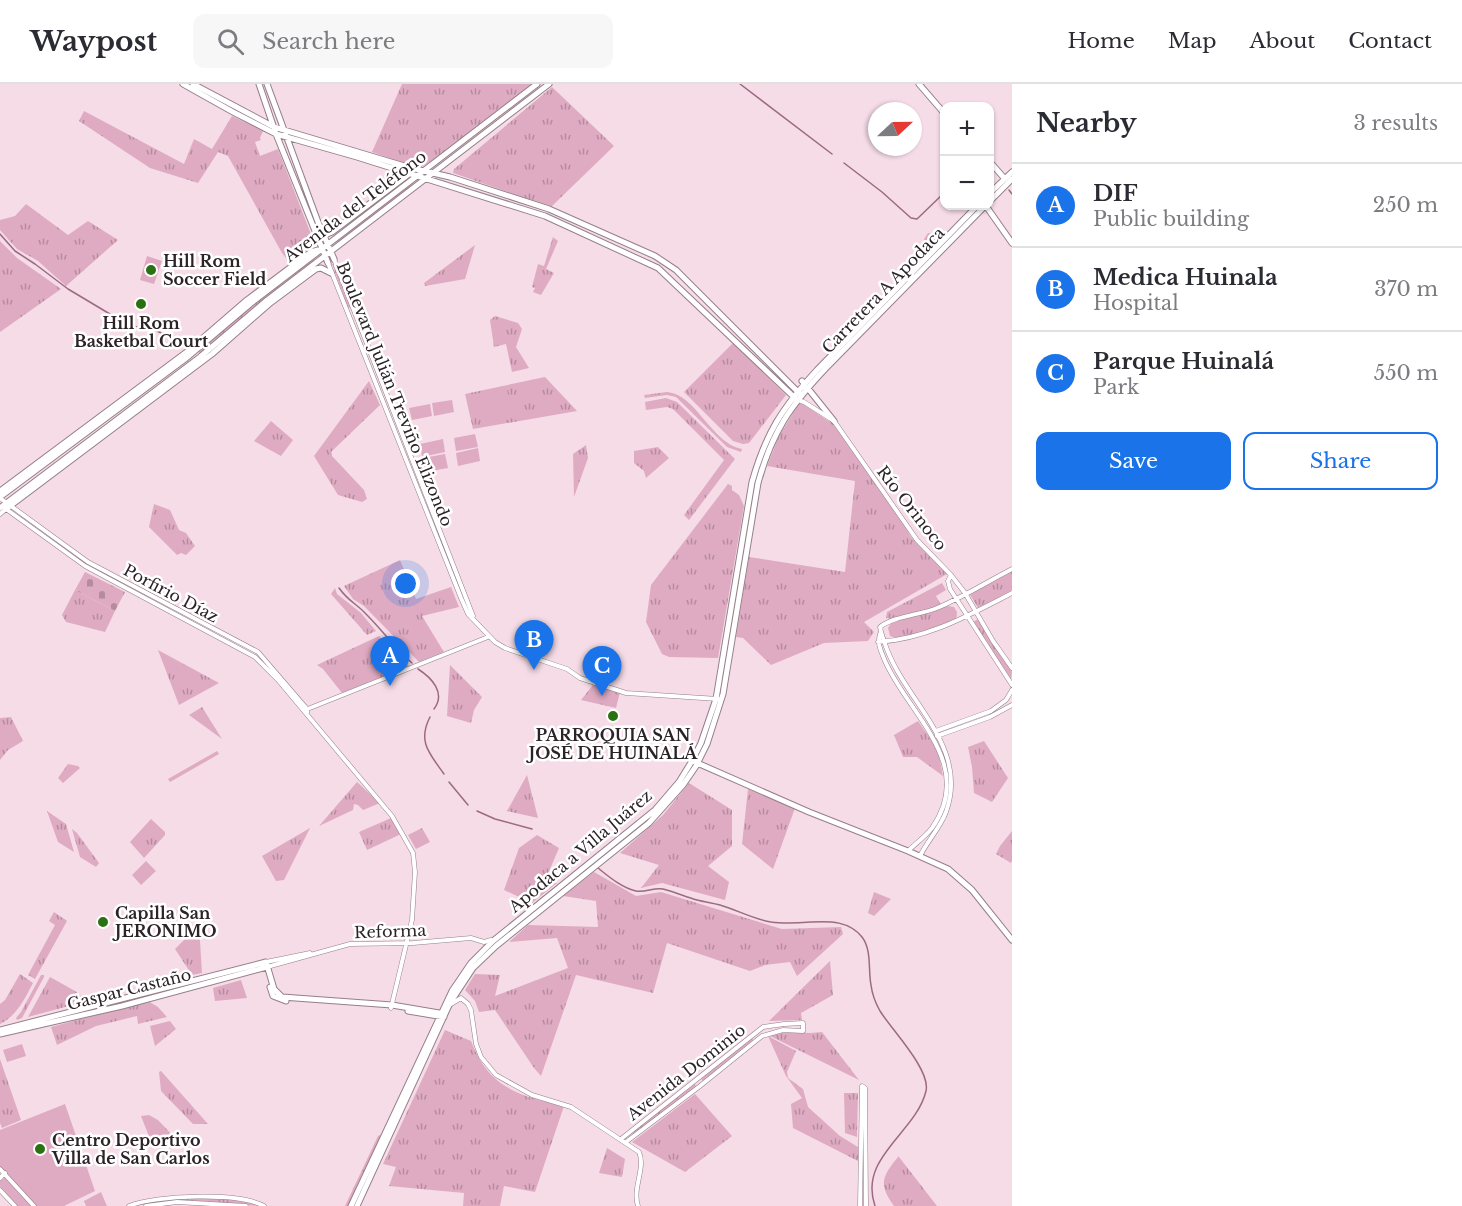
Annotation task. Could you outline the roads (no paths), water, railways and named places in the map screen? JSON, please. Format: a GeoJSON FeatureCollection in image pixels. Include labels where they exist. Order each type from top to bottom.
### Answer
{"type":"FeatureCollection","features":[{"type":"Feature","properties":{"kind":"main road"},"geometry":{"type":"LineString","coordinates":[[183,84],[276,134],[284,133],[450,177],[549,209],[665,262],[676,270],[778,370],[797,395]]}},
{"type":"Feature","properties":{"kind":"main road"},"geometry":{"type":"LineString","coordinates":[[193,84],[284,133],[545,216],[658,268],[749,355],[797,395]]}},
{"type":"Feature","properties":{"kind":"main road","name":"Boulevard Julián Treviño Elizondo"},"geometry":{"type":"LineString","coordinates":[[259,84],[276,134],[328,263]]}},
{"type":"Feature","properties":{"kind":"main road","name":"Boulevard Julián Treviño Elizondo"},"geometry":{"type":"LineString","coordinates":[[267,84],[335,262]]}},
{"type":"Feature","properties":{"kind":"main road","name":"Avenida del Teléfono"},"geometry":{"type":"LineString","coordinates":[[294,266],[328,245],[537,84]]}},
{"type":"Feature","properties":{"kind":"main road","name":"Avenida del Teléfono"},"geometry":{"type":"LineString","coordinates":[[195,364],[325,255],[549,84]]}},
{"type":"Feature","properties":{"kind":"main road"},"geometry":{"type":"LineString","coordinates":[[919,84],[940,107]]}},
{"type":"Feature","properties":{"kind":"main road"},"geometry":{"type":"LineString","coordinates":[[265,99],[276,122],[280,123],[281,120]]}},
{"type":"Feature","properties":{"kind":"main road"},"geometry":{"type":"LineString","coordinates":[[263,121],[271,115]]}},
{"type":"Feature","properties":{"kind":"main road"},"geometry":{"type":"LineString","coordinates":[[448,162],[447,169],[450,177]]}},
{"type":"Feature","properties":{"kind":"main road"},"geometry":{"type":"LineString","coordinates":[[994,167],[1003,177]]}},
{"type":"Feature","properties":{"kind":"main road"},"geometry":{"type":"LineString","coordinates":[[994,188],[1012,167]]}},
{"type":"Feature","properties":{"kind":"main road"},"geometry":{"type":"LineString","coordinates":[[1003,177],[1012,172]]}},
{"type":"Feature","properties":{"kind":"main road"},"geometry":{"type":"LineString","coordinates":[[322,232],[327,234],[332,232],[409,174]]}},
{"type":"Feature","properties":{"kind":"main road"},"geometry":{"type":"LineString","coordinates":[[994,197],[1012,179]]}},
{"type":"Feature","properties":{"kind":"main road"},"geometry":{"type":"LineString","coordinates":[[305,207],[315,241],[311,252]]}},
{"type":"Feature","properties":{"kind":"main road","name":"Carretera A Apodaca"},"geometry":{"type":"LineString","coordinates":[[797,395],[817,370],[973,210]]}},
{"type":"Feature","properties":{"kind":"main road","name":"Carretera A Apodaca"},"geometry":{"type":"LineString","coordinates":[[805,384],[981,210]]}},
{"type":"Feature","properties":{"kind":"main road"},"geometry":{"type":"LineString","coordinates":[[988,210],[1012,243]]}},
{"type":"Feature","properties":{"kind":"main road"},"geometry":{"type":"LineString","coordinates":[[322,232],[329,238],[340,235]]}},
{"type":"Feature","properties":{"kind":"main road"},"geometry":{"type":"LineString","coordinates":[[335,262],[337,252],[343,242]]}},
{"type":"Feature","properties":{"kind":"main road"},"geometry":{"type":"LineString","coordinates":[[164,372],[311,252],[321,249]]}},
{"type":"Feature","properties":{"kind":"main road"},"geometry":{"type":"LineString","coordinates":[[302,276],[318,268],[324,268],[331,273]]}},
{"type":"Feature","properties":{"kind":"main road"},"geometry":{"type":"LineString","coordinates":[[790,383],[817,382],[924,271]]}},
{"type":"Feature","properties":{"kind":"main road"},"geometry":{"type":"LineString","coordinates":[[0,491],[195,351],[249,302]]}},
{"type":"Feature","properties":{"kind":"main road"},"geometry":{"type":"LineString","coordinates":[[749,355],[748,349],[751,348],[764,361],[770,362]]}},
{"type":"Feature","properties":{"kind":"main road"},"geometry":{"type":"LineString","coordinates":[[195,351],[201,359]]}},
{"type":"Feature","properties":{"kind":"main road"},"geometry":{"type":"LineString","coordinates":[[73,455],[171,379],[195,364]]}},
{"type":"Feature","properties":{"kind":"main road"},"geometry":{"type":"LineString","coordinates":[[4,506],[195,364]]}},
{"type":"Feature","properties":{"kind":"main road"},"geometry":{"type":"LineString","coordinates":[[760,365],[772,372],[778,370]]}},
{"type":"Feature","properties":{"kind":"main road"},"geometry":{"type":"LineString","coordinates":[[164,372],[171,379]]}},
{"type":"Feature","properties":{"kind":"main road"},"geometry":{"type":"LineString","coordinates":[[805,384],[834,421]]}},
{"type":"Feature","properties":{"kind":"main road","name":"Apodaca a Villa Juárez"},"geometry":{"type":"LineString","coordinates":[[443,1015],[473,968],[487,953],[649,823],[683,785],[719,699],[752,482],[760,453],[770,432],[797,395]]}},
{"type":"Feature","properties":{"kind":"main road"},"geometry":{"type":"LineString","coordinates":[[0,498],[48,458]]}},
{"type":"Feature","properties":{"kind":"main road"},"geometry":{"type":"LineString","coordinates":[[694,762],[809,812],[908,850],[948,870],[972,890],[1012,940]]}},
{"type":"Feature","properties":{"kind":"main road","name":"Apodaca a Villa Juárez"},"geometry":{"type":"LineString","coordinates":[[356,1205],[452,991],[465,970],[499,936],[646,818],[694,762]]}},
{"type":"Feature","properties":{"kind":"main road"},"geometry":{"type":"LineString","coordinates":[[266,965],[273,996],[281,1000],[391,1006],[443,1015]]}},
{"type":"Feature","properties":{"kind":"main road","name":"Gaspar Castaño"},"geometry":{"type":"LineString","coordinates":[[0,1032],[266,965]]}},
{"type":"Feature","properties":{"kind":"main road"},"geometry":{"type":"LineString","coordinates":[[360,1194],[367,1206]]}},
{"type":"Feature","properties":{"kind":"street","name":"Boulevard Julián Treviño Elizondo"},"geometry":{"type":"LineString","coordinates":[[335,262],[470,613]]}},
{"type":"Feature","properties":{"kind":"street","name":"Boulevard Julián Treviño Elizondo"},"geometry":{"type":"LineString","coordinates":[[328,263],[470,613]]}},
{"type":"Feature","properties":{"kind":"street","name":"Río Orinoco"},"geometry":{"type":"LineString","coordinates":[[797,395],[834,421],[917,540],[965,593],[1012,668]]}},
{"type":"Feature","properties":{"kind":"street"},"geometry":{"type":"LineString","coordinates":[[0,498],[4,506],[0,514]]}},
{"type":"Feature","properties":{"kind":"street","name":"Porfirio Díaz"},"geometry":{"type":"LineString","coordinates":[[4,506],[85,566],[255,657],[306,711]]}},
{"type":"Feature","properties":{"kind":"street","name":"Porfirio Díaz"},"geometry":{"type":"LineString","coordinates":[[4,506],[88,562],[258,652],[392,816],[413,853],[414,904],[407,944],[391,1006]]}},
{"type":"Feature","properties":{"kind":"street"},"geometry":{"type":"LineString","coordinates":[[919,855],[942,822],[951,792],[949,760],[900,678],[880,627],[887,622],[934,609],[1012,569]]}},
{"type":"Feature","properties":{"kind":"street","name":"Río Orinoco"},"geometry":{"type":"LineString","coordinates":[[950,577],[948,584],[956,599],[1012,685]]}},
{"type":"Feature","properties":{"kind":"street"},"geometry":{"type":"LineString","coordinates":[[878,642],[928,632],[967,616],[1012,593]]}},
{"type":"Feature","properties":{"kind":"street"},"geometry":{"type":"LineString","coordinates":[[470,613],[488,637],[505,648],[567,669],[580,678],[626,693],[719,699]]}},
{"type":"Feature","properties":{"kind":"street"},"geometry":{"type":"LineString","coordinates":[[881,634],[878,642],[891,673],[935,735],[944,763],[946,791],[940,811],[934,825],[908,850]]}},
{"type":"Feature","properties":{"kind":"street"},"geometry":{"type":"LineString","coordinates":[[306,711],[488,637]]}},
{"type":"Feature","properties":{"kind":"street"},"geometry":{"type":"LineString","coordinates":[[935,735],[992,711],[1003,704],[1012,690]]}},
{"type":"Feature","properties":{"kind":"street"},"geometry":{"type":"LineString","coordinates":[[935,735],[990,717],[1012,705],[1008,697]]}},
{"type":"Feature","properties":{"kind":"street"},"geometry":{"type":"LineString","coordinates":[[916,844],[919,855]]}},
{"type":"Feature","properties":{"kind":"street","name":"Reforma"},"geometry":{"type":"LineString","coordinates":[[266,965],[350,944],[407,944],[476,939],[487,942],[499,936]]}},
{"type":"Feature","properties":{"kind":"street"},"geometry":{"type":"LineString","coordinates":[[450,1004],[459,998],[468,1004],[478,1051],[484,1063],[496,1075],[532,1095],[571,1107],[640,1154],[635,1196],[638,1206]]}},
{"type":"Feature","properties":{"kind":"street","name":"Avenida Dominio"},"geometry":{"type":"LineString","coordinates":[[784,1023],[803,1023],[803,1031],[783,1030],[762,1036],[700,1086],[623,1141],[763,1027],[784,1023]]}},
{"type":"Feature","properties":{"kind":"street"},"geometry":{"type":"LineString","coordinates":[[860,1206],[863,1086],[866,1206]]}},
{"type":"Feature","properties":{"kind":"street"},"geometry":{"type":"LineString","coordinates":[[0,1169],[34,1206]]}},
{"type":"Feature","properties":{"kind":"street"},"geometry":{"type":"LineString","coordinates":[[0,1178],[4,1173]]}},
{"type":"Feature","properties":{"kind":"street"},"geometry":{"type":"LineString","coordinates":[[0,1190],[15,1206]]}},
{"type":"Feature","properties":{"kind":"street"},"geometry":{"type":"LineString","coordinates":[[129,1206],[149,1199],[178,1196],[248,1200],[264,1206]]}},
{"type":"Feature","properties":{"kind":"street"},"geometry":{"type":"LineString","coordinates":[[146,1206],[177,1202],[246,1206],[248,1200]]}},
{"type":"Feature","properties":{"kind":"waterway"},"geometry":{"type":"LineString","coordinates":[[740,84],[832,154]]}},
{"type":"Feature","properties":{"kind":"waterway"},"geometry":{"type":"LineString","coordinates":[[844,163],[911,218],[917,219],[940,197]]}},
{"type":"Feature","properties":{"kind":"waterway"},"geometry":{"type":"LineString","coordinates":[[1009,190],[1012,194]]}},
{"type":"Feature","properties":{"kind":"waterway"},"geometry":{"type":"LineString","coordinates":[[0,234],[15,251],[68,289],[130,326],[153,329],[183,344]]}},
{"type":"Feature","properties":{"kind":"waterway"},"geometry":{"type":"LineString","coordinates":[[339,588],[412,663]]}},
{"type":"Feature","properties":{"kind":"waterway"},"geometry":{"type":"LineString","coordinates":[[418,669],[436,686],[439,697],[434,709]]}},
{"type":"Feature","properties":{"kind":"waterway"},"geometry":{"type":"LineString","coordinates":[[430,717],[426,726],[425,741],[430,754],[444,774]]}},
{"type":"Feature","properties":{"kind":"waterway"},"geometry":{"type":"LineString","coordinates":[[449,782],[468,805]]}},
{"type":"Feature","properties":{"kind":"waterway"},"geometry":{"type":"LineString","coordinates":[[477,811],[495,819],[532,829]]}},
{"type":"Feature","properties":{"kind":"waterway"},"geometry":{"type":"LineString","coordinates":[[598,868],[620,885],[636,891],[663,889],[771,922],[839,923],[851,928],[862,937],[867,948],[870,979],[877,1005],[917,1061],[926,1082],[926,1091],[920,1106],[881,1159],[874,1173],[872,1189],[875,1206]]}},
{"type":"Feature","properties":{"kind":"place","name":"Hill Rom Soccer Field"},"geometry":{"type":"Point","coordinates":[151,270]}},
{"type":"Feature","properties":{"kind":"place","name":"Hill Rom Basketbal Court"},"geometry":{"type":"Point","coordinates":[141,304]}},
{"type":"Feature","properties":{"kind":"place","name":"Medica Huinala"},"geometry":{"type":"Point","coordinates":[534,670]}},
{"type":"Feature","properties":{"kind":"place","name":"DIF"},"geometry":{"type":"Point","coordinates":[390,686]}},
{"type":"Feature","properties":{"kind":"place","name":"Parque Huinalá"},"geometry":{"type":"Point","coordinates":[602,696]}},
{"type":"Feature","properties":{"kind":"place","name":"PARROQUIA SAN JOSÉ DE HUINALÁ"},"geometry":{"type":"Point","coordinates":[613,716]}},
{"type":"Feature","properties":{"kind":"place","name":"Capilla San JERONIMO"},"geometry":{"type":"Point","coordinates":[103,922]}},
{"type":"Feature","properties":{"kind":"place","name":"Centro Deportivo Villa de San Carlos"},"geometry":{"type":"Point","coordinates":[40,1149]}}]}
